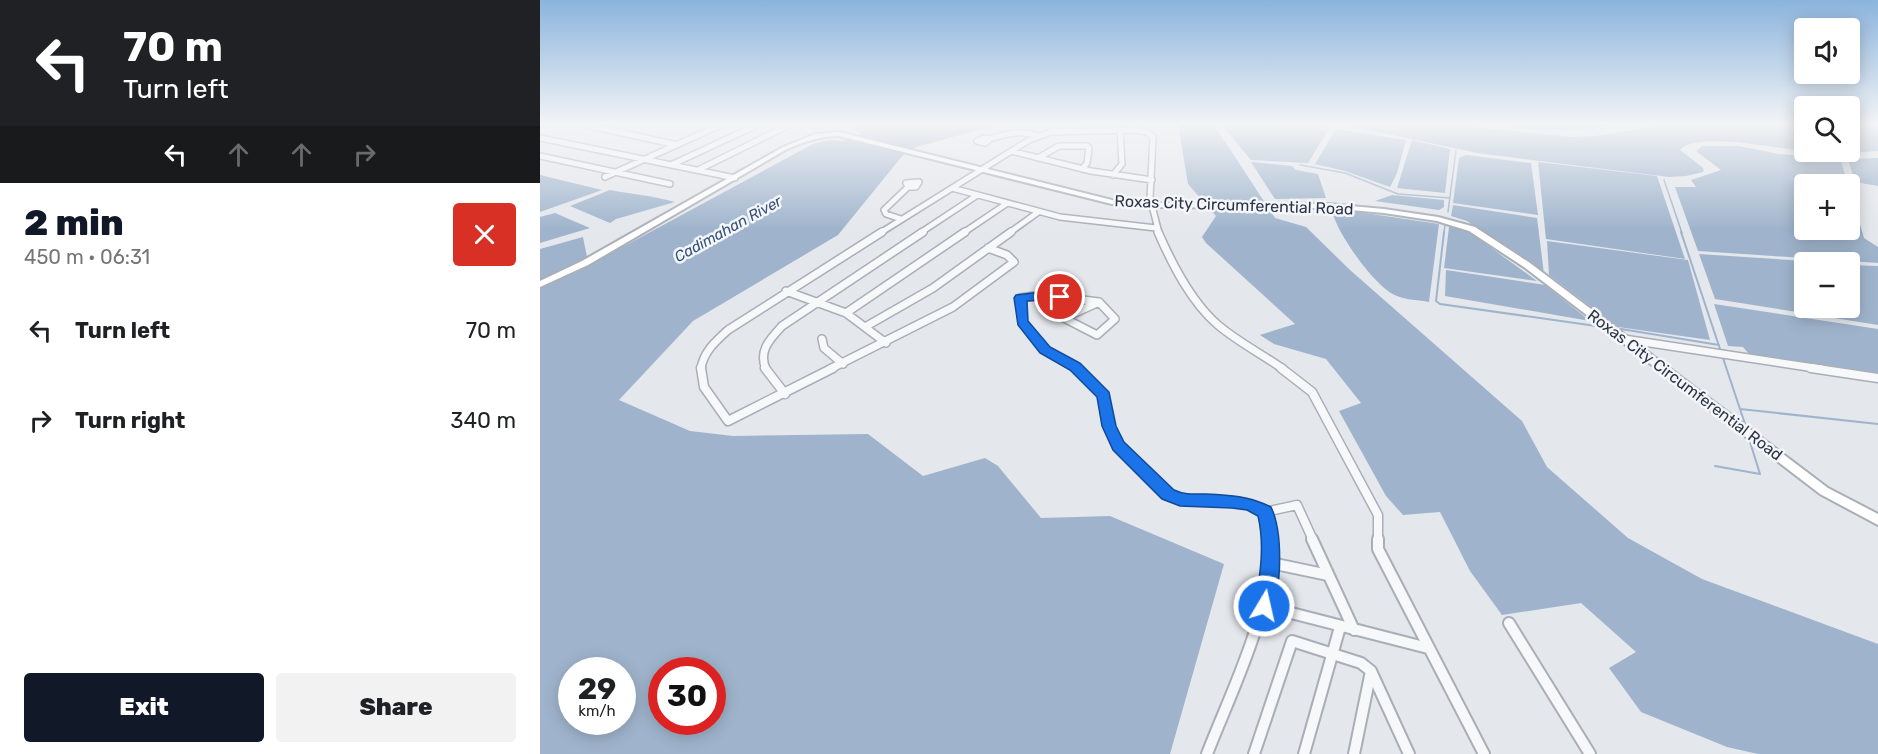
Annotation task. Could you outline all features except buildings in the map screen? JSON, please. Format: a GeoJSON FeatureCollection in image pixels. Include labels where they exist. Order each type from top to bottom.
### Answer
{"type":"FeatureCollection","features":[{"type":"Feature","properties":{"kind":"main road","name":"Roxas City Circumferential Road"},"geometry":{"type":"LineString","coordinates":[[540,284],[585,263],[766,159]]}},
{"type":"Feature","properties":{"kind":"main road","name":"Roxas City Circumferential Road"},"geometry":{"type":"LineString","coordinates":[[938,159],[1112,202],[1150,205],[1284,205],[1384,210],[1438,219],[1472,229],[1527,265],[1704,402],[1824,491],[1878,520]]}},
{"type":"Feature","properties":{"kind":"street"},"geometry":{"type":"LineString","coordinates":[[555,159],[670,184]]}},
{"type":"Feature","properties":{"kind":"street"},"geometry":{"type":"LineString","coordinates":[[639,159],[735,178]]}},
{"type":"Feature","properties":{"kind":"street"},"geometry":{"type":"LineString","coordinates":[[671,165],[683,159]]}},
{"type":"Feature","properties":{"kind":"street"},"geometry":{"type":"LineString","coordinates":[[698,170],[720,159]]}},
{"type":"Feature","properties":{"kind":"street"},"geometry":{"type":"LineString","coordinates":[[988,248],[1007,255],[1014,262],[974,294],[886,343],[785,394],[728,421],[703,386],[700,372],[709,348],[722,335],[786,291],[998,159]]}},
{"type":"Feature","properties":{"kind":"street"},"geometry":{"type":"LineString","coordinates":[[1043,159],[1113,175],[1152,180]]}},
{"type":"Feature","properties":{"kind":"street"},"geometry":{"type":"LineString","coordinates":[[1082,169],[1088,159]]}},
{"type":"Feature","properties":{"kind":"street"},"geometry":{"type":"LineString","coordinates":[[1113,175],[1122,164],[1122,159]]}},
{"type":"Feature","properties":{"kind":"street"},"geometry":{"type":"LineString","coordinates":[[1152,159],[1150,205],[1156,228],[1201,308],[1216,324],[1296,377],[1312,392],[1378,515],[1378,549],[1484,754]]}},
{"type":"Feature","properties":{"kind":"street"},"geometry":{"type":"LineString","coordinates":[[605,177],[643,160]]}},
{"type":"Feature","properties":{"kind":"street"},"geometry":{"type":"LineString","coordinates":[[901,219],[886,214],[884,210],[908,187]]}},
{"type":"Feature","properties":{"kind":"street"},"geometry":{"type":"LineString","coordinates":[[952,188],[1037,213],[1086,222],[1156,228]]}},
{"type":"Feature","properties":{"kind":"street"},"geometry":{"type":"LineString","coordinates":[[785,394],[763,367],[762,355],[769,340],[783,326],[976,196]]}},
{"type":"Feature","properties":{"kind":"street"},"geometry":{"type":"LineString","coordinates":[[846,313],[1006,204]]}},
{"type":"Feature","properties":{"kind":"street"},"geometry":{"type":"LineString","coordinates":[[865,327],[933,288],[1037,213]]}},
{"type":"Feature","properties":{"kind":"street"},"geometry":{"type":"LineString","coordinates":[[786,291],[846,313],[886,343]]}},
{"type":"Feature","properties":{"kind":"street"},"geometry":{"type":"LineString","coordinates":[[1041,295],[1064,318],[1097,335],[1115,320],[1099,302],[1041,295],[1020,298],[1022,322],[1045,350],[1075,367],[1104,395],[1109,426],[1119,446],[1168,495],[1180,500],[1232,501],[1251,504],[1265,512],[1297,505],[1354,630]]}},
{"type":"Feature","properties":{"kind":"street"},"geometry":{"type":"LineString","coordinates":[[1064,318],[1099,302]]}},
{"type":"Feature","properties":{"kind":"street"},"geometry":{"type":"LineString","coordinates":[[822,339],[824,348],[843,364]]}},
{"type":"Feature","properties":{"kind":"street"},"geometry":{"type":"LineString","coordinates":[[1624,339],[1878,378]]}},
{"type":"Feature","properties":{"kind":"street"},"geometry":{"type":"LineString","coordinates":[[1207,754],[1264,606],[1271,563],[1270,530],[1265,512]]}},
{"type":"Feature","properties":{"kind":"street"},"geometry":{"type":"LineString","coordinates":[[1271,563],[1328,575]]}},
{"type":"Feature","properties":{"kind":"street"},"geometry":{"type":"LineString","coordinates":[[1264,606],[1428,648]]}},
{"type":"Feature","properties":{"kind":"street"},"geometry":{"type":"LineString","coordinates":[[1509,623],[1590,754]]}},
{"type":"Feature","properties":{"kind":"street"},"geometry":{"type":"LineString","coordinates":[[1304,754],[1340,627]]}},
{"type":"Feature","properties":{"kind":"street"},"geometry":{"type":"LineString","coordinates":[[1254,754],[1292,641],[1361,663],[1371,671],[1406,751]]}},
{"type":"Feature","properties":{"kind":"street"},"geometry":{"type":"LineString","coordinates":[[1354,754],[1371,671]]}},
{"type":"Feature","properties":{"kind":"water","name":"Cadimahan River"},"geometry":{"type":"Polygon","coordinates":[[[785,159],[900,159],[838,235],[693,321],[619,400],[690,431],[733,436],[868,434],[923,476],[985,458],[998,466],[1041,518],[1110,516],[1224,564],[1170,754],[540,754],[540,286],[628,244],[785,159]]]}},
{"type":"Feature","properties":{"kind":"water"},"geometry":{"type":"Polygon","coordinates":[[[1184,159],[1236,159],[1275,218],[1306,227],[1350,270],[1522,421],[1547,467],[1628,538],[1702,579],[1878,644],[1878,754],[1758,754],[1727,747],[1641,712],[1609,668],[1636,652],[1581,603],[1502,615],[1470,571],[1440,512],[1403,515],[1386,496],[1339,411],[1361,403],[1326,359],[1274,344],[1260,335],[1295,324],[1206,243],[1202,237],[1216,216],[1188,184],[1184,159]]]}},
{"type":"Feature","properties":{"kind":"water"},"geometry":{"type":"Polygon","coordinates":[[[1250,159],[1310,159],[1308,163],[1250,159]]]}},
{"type":"Feature","properties":{"kind":"water"},"geometry":{"type":"Polygon","coordinates":[[[1318,159],[1401,159],[1390,187],[1345,171],[1315,164],[1318,159]]]}},
{"type":"Feature","properties":{"kind":"water"},"geometry":{"type":"Polygon","coordinates":[[[1406,159],[1449,159],[1445,193],[1397,188],[1406,159]]]}},
{"type":"Feature","properties":{"kind":"water"},"geometry":{"type":"Polygon","coordinates":[[[1459,159],[1500,159],[1531,163],[1538,215],[1453,203],[1459,159]]]}},
{"type":"Feature","properties":{"kind":"water"},"geometry":{"type":"Polygon","coordinates":[[[1526,159],[1692,159],[1704,170],[1686,176],[1669,177],[1526,159]]]}},
{"type":"Feature","properties":{"kind":"water"},"geometry":{"type":"Polygon","coordinates":[[[1707,159],[1794,159],[1794,162],[1841,162],[1845,174],[1794,174],[1794,240],[1860,240],[1860,224],[1864,238],[1878,247],[1878,263],[1860,262],[1860,252],[1794,252],[1794,257],[1698,251],[1675,187],[1696,187],[1691,180],[1721,170],[1707,159]]]}},
{"type":"Feature","properties":{"kind":"water"},"geometry":{"type":"Polygon","coordinates":[[[1878,159],[1878,186],[1860,183],[1860,174],[1853,174],[1849,162],[1878,159]]]}},
{"type":"Feature","properties":{"kind":"water"},"geometry":{"type":"Polygon","coordinates":[[[1251,162],[1292,166],[1296,170],[1318,174],[1326,198],[1275,199],[1251,162]]]}},
{"type":"Feature","properties":{"kind":"water"},"geometry":{"type":"Polygon","coordinates":[[[1538,162],[1657,176],[1685,259],[1546,239],[1538,162]]]}},
{"type":"Feature","properties":{"kind":"water"},"geometry":{"type":"Polygon","coordinates":[[[540,175],[602,190],[540,212],[540,175]]]}},
{"type":"Feature","properties":{"kind":"water"},"geometry":{"type":"Polygon","coordinates":[[[610,190],[675,202],[616,219],[610,223],[570,206],[610,190]]]}},
{"type":"Feature","properties":{"kind":"water"},"geometry":{"type":"Polygon","coordinates":[[[1392,195],[1444,200],[1444,207],[1439,210],[1375,201],[1392,195]]]}},
{"type":"Feature","properties":{"kind":"water"},"geometry":{"type":"Polygon","coordinates":[[[1453,205],[1537,218],[1544,274],[1467,221],[1451,216],[1453,205]]]}},
{"type":"Feature","properties":{"kind":"water"},"geometry":{"type":"Polygon","coordinates":[[[1338,209],[1439,224],[1429,302],[1397,296],[1378,282],[1358,259],[1341,232],[1332,211],[1338,209]]]}},
{"type":"Feature","properties":{"kind":"water"},"geometry":{"type":"Polygon","coordinates":[[[555,213],[590,228],[540,243],[540,217],[555,213]]]}},
{"type":"Feature","properties":{"kind":"water"},"geometry":{"type":"Polygon","coordinates":[[[1454,225],[1472,234],[1537,281],[1444,268],[1449,227],[1454,225]]]}},
{"type":"Feature","properties":{"kind":"water"},"geometry":{"type":"Polygon","coordinates":[[[583,237],[587,257],[575,266],[540,282],[540,249],[583,237]]]}},
{"type":"Feature","properties":{"kind":"water"},"geometry":{"type":"Polygon","coordinates":[[[1547,241],[1688,260],[1710,340],[1618,327],[1549,275],[1547,241]]]}},
{"type":"Feature","properties":{"kind":"water"},"geometry":{"type":"Polygon","coordinates":[[[1699,254],[1794,260],[1794,312],[1715,299],[1699,254]]]}},
{"type":"Feature","properties":{"kind":"water"},"geometry":{"type":"Polygon","coordinates":[[[1860,265],[1878,266],[1878,325],[1834,318],[1860,318],[1860,265]]]}},
{"type":"Feature","properties":{"kind":"water"},"geometry":{"type":"Polygon","coordinates":[[[1446,270],[1545,285],[1590,321],[1445,296],[1446,270]]]}},
{"type":"Feature","properties":{"kind":"water"},"geometry":{"type":"Polygon","coordinates":[[[1714,304],[1878,329],[1878,373],[1749,354],[1743,347],[1728,346],[1714,304]]]}},
{"type":"Feature","properties":{"kind":"waterway"},"geometry":{"type":"LineString","coordinates":[[1450,198],[1455,159]]}},
{"type":"Feature","properties":{"kind":"waterway"},"geometry":{"type":"LineString","coordinates":[[1300,165],[1345,173],[1398,194],[1450,198]]}},
{"type":"Feature","properties":{"kind":"waterway"},"geometry":{"type":"LineString","coordinates":[[1664,180],[1682,233]]}},
{"type":"Feature","properties":{"kind":"waterway"},"geometry":{"type":"LineString","coordinates":[[1448,212],[1450,198]]}},
{"type":"Feature","properties":{"kind":"waterway"},"geometry":{"type":"LineString","coordinates":[[1444,233],[1445,225]]}},
{"type":"Feature","properties":{"kind":"waterway"},"geometry":{"type":"LineString","coordinates":[[1444,232],[1436,301],[1440,304],[1596,326]]}},
{"type":"Feature","properties":{"kind":"waterway"},"geometry":{"type":"LineString","coordinates":[[1681,232],[1719,345]]}},
{"type":"Feature","properties":{"kind":"waterway"},"geometry":{"type":"LineString","coordinates":[[1621,329],[1719,345]]}},
{"type":"Feature","properties":{"kind":"waterway"},"geometry":{"type":"LineString","coordinates":[[1719,345],[1720,349]]}},
{"type":"Feature","properties":{"kind":"waterway"},"geometry":{"type":"LineString","coordinates":[[1722,355],[1740,409]]}},
{"type":"Feature","properties":{"kind":"waterway"},"geometry":{"type":"LineString","coordinates":[[1740,409],[1878,424]]}},
{"type":"Feature","properties":{"kind":"waterway"},"geometry":{"type":"LineString","coordinates":[[1740,409],[1746,427]]}},
{"type":"Feature","properties":{"kind":"waterway"},"geometry":{"type":"LineString","coordinates":[[1715,466],[1760,474],[1750,442]]}},
{"type":"Feature","properties":{"kind":"route"},"geometry":{"type":"LineString","coordinates":[[1060,297],[1041,295],[1020,298],[1022,322],[1045,350],[1075,367],[1104,395],[1109,426],[1119,446],[1168,495],[1180,500],[1232,501],[1251,504],[1265,512],[1270,530],[1271,563],[1264,606]]}}]}
